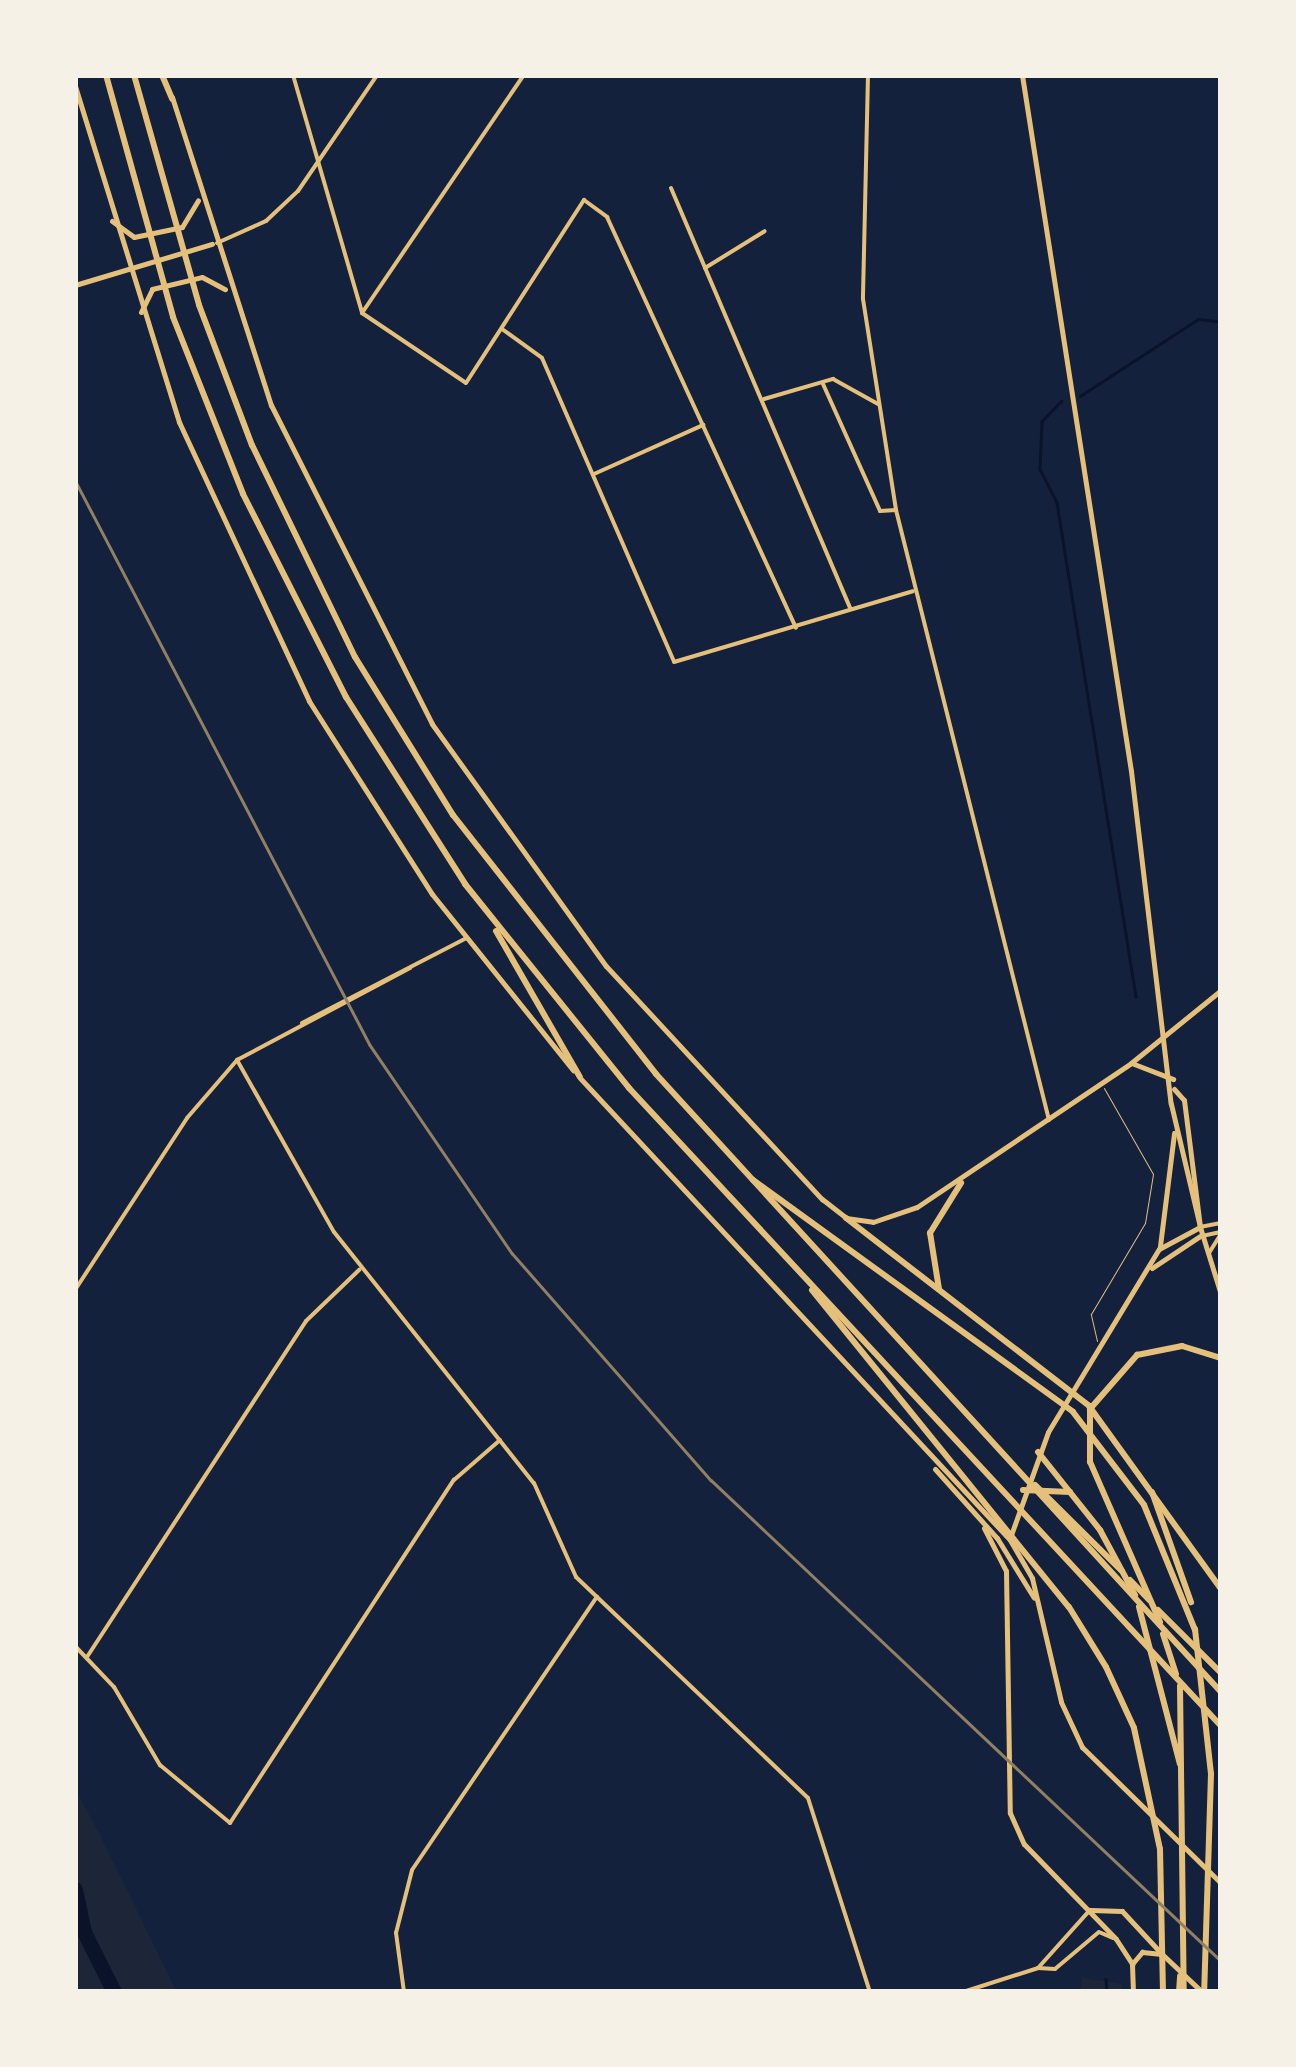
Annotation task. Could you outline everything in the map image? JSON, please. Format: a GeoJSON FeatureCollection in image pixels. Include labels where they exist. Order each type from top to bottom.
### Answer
{"type":"FeatureCollection","features":[{"type":"Feature","properties":{"kind":"highway"},"geometry":{"type":"LineString","coordinates":[[106,75],[136,196],[174,316],[310,632],[492,921],[580,1077]]}},
{"type":"Feature","properties":{"kind":"highway"},"geometry":{"type":"LineString","coordinates":[[134,75],[162,188],[199,306],[292,534],[402,735],[538,933],[744,1174],[1221,1692]]}},
{"type":"Feature","properties":{"kind":"highway"},"geometry":{"type":"LineString","coordinates":[[164,75],[172,100]]}},
{"type":"Feature","properties":{"kind":"highway"},"geometry":{"type":"LineString","coordinates":[[492,921],[628,1088],[1221,1726]]}},
{"type":"Feature","properties":{"kind":"highway"},"geometry":{"type":"LineString","coordinates":[[744,1174],[1037,1380],[1115,1461],[1156,1528],[1195,1630]]}},
{"type":"Feature","properties":{"kind":"highway"},"geometry":{"type":"LineString","coordinates":[[940,1290],[930,1233],[960,1183]]}},
{"type":"Feature","properties":{"kind":"highway"},"geometry":{"type":"LineString","coordinates":[[846,1218],[1051,1372],[1126,1449],[1221,1589]]}},
{"type":"Feature","properties":{"kind":"highway"},"geometry":{"type":"LineString","coordinates":[[774,1243],[946,1451],[1076,1618],[1134,1728],[1160,1849],[1163,1992]]}},
{"type":"Feature","properties":{"kind":"highway"},"geometry":{"type":"LineString","coordinates":[[1182,1992],[1187,1880],[1182,1691],[1090,1462],[1087,1428],[1101,1386],[1137,1355],[1182,1346],[1221,1358]]}},
{"type":"Feature","properties":{"kind":"highway"},"geometry":{"type":"LineString","coordinates":[[967,1417],[1221,1673]]}},
{"type":"Feature","properties":{"kind":"highway"},"geometry":{"type":"LineString","coordinates":[[1038,1452],[1071,1492],[1127,1574],[1170,1698],[1185,1794]]}},
{"type":"Feature","properties":{"kind":"highway"},"geometry":{"type":"LineString","coordinates":[[1147,1482],[1188,1577],[1211,1774],[1203,1992]]}},
{"type":"Feature","properties":{"kind":"highway"},"geometry":{"type":"LineString","coordinates":[[1023,1490],[1071,1492]]}},
{"type":"Feature","properties":{"kind":"main road"},"geometry":{"type":"LineString","coordinates":[[1010,1540],[1038,1452],[1150,1270],[1159,1249],[1174,1119],[1173,1079],[1022,75]]}},
{"type":"Feature","properties":{"kind":"main road"},"geometry":{"type":"LineString","coordinates":[[75,86],[110,219],[141,314],[212,503],[309,701],[465,939],[580,1077],[914,1444],[984,1528],[1038,1605]]}},
{"type":"Feature","properties":{"kind":"main road"},"geometry":{"type":"LineString","coordinates":[[172,100],[228,291],[330,533],[458,765],[646,1015],[846,1218],[886,1220],[960,1183],[1131,1064],[1221,990]]}},
{"type":"Feature","properties":{"kind":"main road"},"geometry":{"type":"LineString","coordinates":[[110,219],[134,236],[182,226],[199,195]]}},
{"type":"Feature","properties":{"kind":"main road"},"geometry":{"type":"LineString","coordinates":[[75,285],[212,244]]}},
{"type":"Feature","properties":{"kind":"main road"},"geometry":{"type":"LineString","coordinates":[[141,314],[152,289],[195,278],[228,291]]}},
{"type":"Feature","properties":{"kind":"main road"},"geometry":{"type":"LineString","coordinates":[[1131,1064],[1173,1079]]}},
{"type":"Feature","properties":{"kind":"main road"},"geometry":{"type":"LineString","coordinates":[[1174,1088],[1184,1100],[1200,1227]]}},
{"type":"Feature","properties":{"kind":"main road"},"geometry":{"type":"LineString","coordinates":[[1174,1119],[1202,1236],[1221,1295]]}},
{"type":"Feature","properties":{"kind":"main road"},"geometry":{"type":"LineString","coordinates":[[1159,1249],[1200,1227]]}},
{"type":"Feature","properties":{"kind":"main road"},"geometry":{"type":"LineString","coordinates":[[1150,1270],[1202,1236]]}},
{"type":"Feature","properties":{"kind":"main road"},"geometry":{"type":"LineString","coordinates":[[914,1444],[1010,1540],[1038,1605],[1069,1722],[1141,1808],[1221,1883]]}},
{"type":"Feature","properties":{"kind":"main road"},"geometry":{"type":"LineString","coordinates":[[984,1528],[1006,1571],[1010,1813],[1024,1844],[1116,1938],[1132,1964],[1133,1992]]}},
{"type":"Feature","properties":{"kind":"main road"},"geometry":{"type":"LineString","coordinates":[[1090,1910],[1122,1911],[1203,1992]]}},
{"type":"Feature","properties":{"kind":"main road"},"geometry":{"type":"LineString","coordinates":[[1132,1964],[1142,1952],[1162,1954]]}},
{"type":"Feature","properties":{"kind":"street"},"geometry":{"type":"LineString","coordinates":[[294,75],[316,166],[362,314],[466,384],[584,200],[616,229],[796,628]]}},
{"type":"Feature","properties":{"kind":"street"},"geometry":{"type":"LineString","coordinates":[[212,244],[266,221],[316,166],[376,75]]}},
{"type":"Feature","properties":{"kind":"street"},"geometry":{"type":"LineString","coordinates":[[362,314],[524,75]]}},
{"type":"Feature","properties":{"kind":"street"},"geometry":{"type":"LineString","coordinates":[[868,75],[863,299],[896,510],[913,591],[1049,1120]]}},
{"type":"Feature","properties":{"kind":"street"},"geometry":{"type":"LineString","coordinates":[[671,188],[850,608]]}},
{"type":"Feature","properties":{"kind":"street"},"geometry":{"type":"LineString","coordinates":[[705,268],[765,231]]}},
{"type":"Feature","properties":{"kind":"street"},"geometry":{"type":"LineString","coordinates":[[502,329],[542,358],[674,662],[913,591]]}},
{"type":"Feature","properties":{"kind":"street"},"geometry":{"type":"LineString","coordinates":[[764,399],[833,379],[878,404]]}},
{"type":"Feature","properties":{"kind":"street"},"geometry":{"type":"LineString","coordinates":[[824,384],[880,511],[896,510]]}},
{"type":"Feature","properties":{"kind":"street"},"geometry":{"type":"LineString","coordinates":[[594,474],[702,425]]}},
{"type":"Feature","properties":{"kind":"street"},"geometry":{"type":"LineString","coordinates":[[75,1290],[187,1118],[237,1060],[465,939]]}},
{"type":"Feature","properties":{"kind":"street"},"geometry":{"type":"LineString","coordinates":[[299,1026],[410,968]]}},
{"type":"Feature","properties":{"kind":"street"},"geometry":{"type":"LineString","coordinates":[[237,1060],[361,1268],[547,1504],[570,1568],[808,1798],[870,1992]]}},
{"type":"Feature","properties":{"kind":"street"},"geometry":{"type":"LineString","coordinates":[[1200,1227],[1221,1223]]}},
{"type":"Feature","properties":{"kind":"street"},"geometry":{"type":"LineString","coordinates":[[1200,1227],[1211,1234]]}},
{"type":"Feature","properties":{"kind":"street"},"geometry":{"type":"LineString","coordinates":[[1202,1236],[1221,1233]]}},
{"type":"Feature","properties":{"kind":"street"},"geometry":{"type":"LineString","coordinates":[[1208,1258],[1221,1233]]}},
{"type":"Feature","properties":{"kind":"street"},"geometry":{"type":"LineString","coordinates":[[87,1657],[306,1321],[361,1268]]}},
{"type":"Feature","properties":{"kind":"street"},"geometry":{"type":"LineString","coordinates":[[75,1646],[87,1657],[168,1774],[230,1822],[454,1480],[500,1440]]}},
{"type":"Feature","properties":{"kind":"street"},"geometry":{"type":"LineString","coordinates":[[404,1992],[396,1933],[412,1870],[597,1597]]}},
{"type":"Feature","properties":{"kind":"street"},"geometry":{"type":"LineString","coordinates":[[1038,1968],[1090,1910]]}},
{"type":"Feature","properties":{"kind":"street"},"geometry":{"type":"LineString","coordinates":[[963,1992],[1038,1968],[1055,1969],[1099,1932],[1116,1938]]}},
{"type":"Feature","properties":{"kind":"lane"},"geometry":{"type":"LineString","coordinates":[[1101,1084],[1153,1174],[1145,1222],[1091,1314],[1103,1347]]}},
{"type":"Feature","properties":{"kind":"shaded area"},"geometry":{"type":"Polygon","coordinates":[[[75,1789],[99,1833],[177,1992],[75,1992],[75,1789]]]}},
{"type":"Feature","properties":{"kind":"shaded area"},"geometry":{"type":"Polygon","coordinates":[[[1082,1978],[1122,1984],[1122,1992],[1080,1992],[1082,1978]]]}},
{"type":"Feature","properties":{"kind":"waterway"},"geometry":{"type":"LineString","coordinates":[[1080,396],[1198,319],[1221,322]]}},
{"type":"Feature","properties":{"kind":"waterway"},"geometry":{"type":"LineString","coordinates":[[1062,401],[1042,422],[1040,469],[1057,503],[1136,997]]}},
{"type":"Feature","properties":{"kind":"waterway"},"geometry":{"type":"LineString","coordinates":[[75,1889],[84,1932],[114,1992]]}},
{"type":"Feature","properties":{"kind":"waterway"},"geometry":{"type":"LineString","coordinates":[[1106,1979],[1107,1992]]}},
{"type":"Feature","properties":{"kind":"railway"},"geometry":{"type":"LineString","coordinates":[[75,480],[370,1045],[512,1253],[711,1480],[1221,1961]]}}]}
